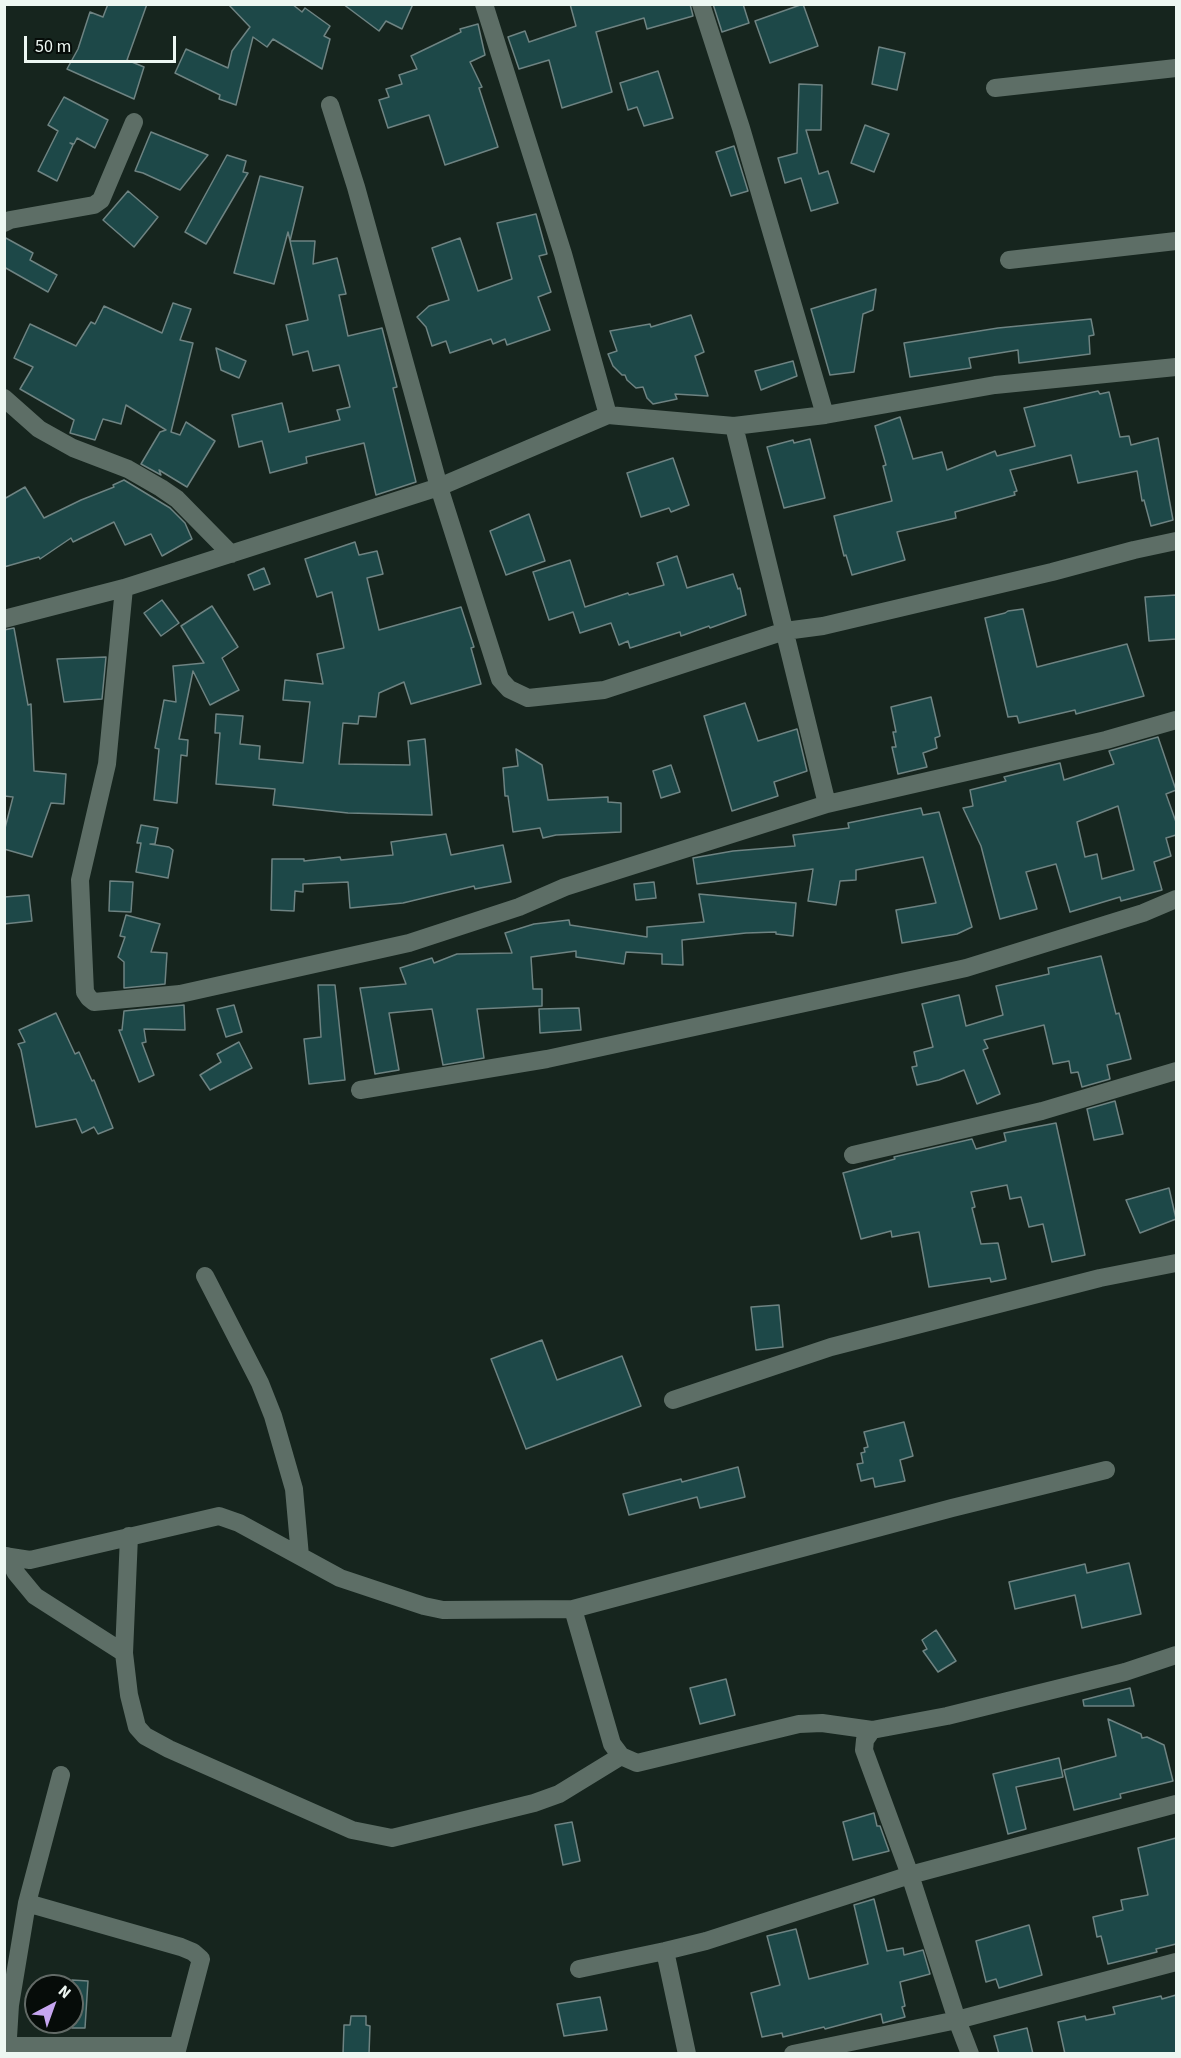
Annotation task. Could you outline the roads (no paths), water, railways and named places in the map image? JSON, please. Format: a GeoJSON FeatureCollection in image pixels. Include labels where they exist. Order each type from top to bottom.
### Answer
{"type":"FeatureCollection","features":[{"type":"Feature","properties":{"kind":"street"},"geometry":{"type":"LineString","coordinates":[[484,4],[563,254],[608,415]]}},
{"type":"Feature","properties":{"kind":"street"},"geometry":{"type":"LineString","coordinates":[[701,4],[741,128],[825,415]]}},
{"type":"Feature","properties":{"kind":"street"},"geometry":{"type":"LineString","coordinates":[[995,88],[1176,68]]}},
{"type":"Feature","properties":{"kind":"street"},"geometry":{"type":"LineString","coordinates":[[330,105],[359,198],[440,487],[500,679],[509,689],[528,698],[604,690],[785,631],[823,626],[1052,573],[1176,541]]}},
{"type":"Feature","properties":{"kind":"street"},"geometry":{"type":"LineString","coordinates":[[4,223],[94,205],[101,200],[134,122]]}},
{"type":"Feature","properties":{"kind":"street"},"geometry":{"type":"LineString","coordinates":[[1009,260],[1176,241]]}},
{"type":"Feature","properties":{"kind":"street"},"geometry":{"type":"LineString","coordinates":[[4,619],[124,588],[440,487],[608,415],[734,426],[825,415],[994,385],[1176,367]]}},
{"type":"Feature","properties":{"kind":"street"},"geometry":{"type":"LineString","coordinates":[[4,398],[39,429],[73,448],[128,469],[161,488],[177,499],[231,554]]}},
{"type":"Feature","properties":{"kind":"street"},"geometry":{"type":"LineString","coordinates":[[734,426],[827,804]]}},
{"type":"Feature","properties":{"kind":"street"},"geometry":{"type":"LineString","coordinates":[[124,588],[106,764],[80,880],[85,992],[94,1002],[180,994],[410,943],[519,907],[565,887],[827,804],[1106,740],[1176,720]]}},
{"type":"Feature","properties":{"kind":"street"},"geometry":{"type":"LineString","coordinates":[[360,1090],[547,1059],[738,1016],[966,969],[1143,913],[1176,898]]}},
{"type":"Feature","properties":{"kind":"street"},"geometry":{"type":"LineString","coordinates":[[853,1155],[1042,1111],[1176,1071]]}},
{"type":"Feature","properties":{"kind":"street"},"geometry":{"type":"LineString","coordinates":[[673,1400],[831,1347],[1100,1278],[1176,1263]]}},
{"type":"Feature","properties":{"kind":"street"},"geometry":{"type":"LineString","coordinates":[[205,1276],[260,1383],[273,1416],[294,1489],[300,1556]]}},
{"type":"Feature","properties":{"kind":"street"},"geometry":{"type":"LineString","coordinates":[[6,1556],[30,1560],[219,1516],[239,1523],[340,1578],[424,1606],[443,1610],[573,1609],[952,1508],[1106,1470]]}},
{"type":"Feature","properties":{"kind":"street"},"geometry":{"type":"LineString","coordinates":[[129,1536],[124,1653],[129,1695],[137,1727],[145,1736],[169,1749],[352,1830],[392,1838],[534,1803],[560,1794],[621,1756]]}},
{"type":"Feature","properties":{"kind":"street"},"geometry":{"type":"LineString","coordinates":[[6,1556],[16,1573],[35,1596],[124,1653]]}},
{"type":"Feature","properties":{"kind":"street"},"geometry":{"type":"LineString","coordinates":[[573,1609],[612,1744],[621,1756],[637,1763],[799,1724],[822,1723],[872,1730],[947,1716],[1125,1672],[1176,1655]]}},
{"type":"Feature","properties":{"kind":"street"},"geometry":{"type":"LineString","coordinates":[[872,1730],[865,1740],[864,1750],[910,1875],[970,2054]]}},
{"type":"Feature","properties":{"kind":"street"},"geometry":{"type":"LineString","coordinates":[[27,1903],[181,1947],[193,1952],[201,1959],[177,2050],[7,2050],[10,2005],[27,1903],[61,1775]]}},
{"type":"Feature","properties":{"kind":"street"},"geometry":{"type":"LineString","coordinates":[[579,1969],[706,1941],[910,1875],[1176,1804]]}},
{"type":"Feature","properties":{"kind":"street"},"geometry":{"type":"LineString","coordinates":[[665,1951],[687,2054]]}},
{"type":"Feature","properties":{"kind":"street"},"geometry":{"type":"LineString","coordinates":[[793,2054],[957,2020],[1176,1962]]}}]}
